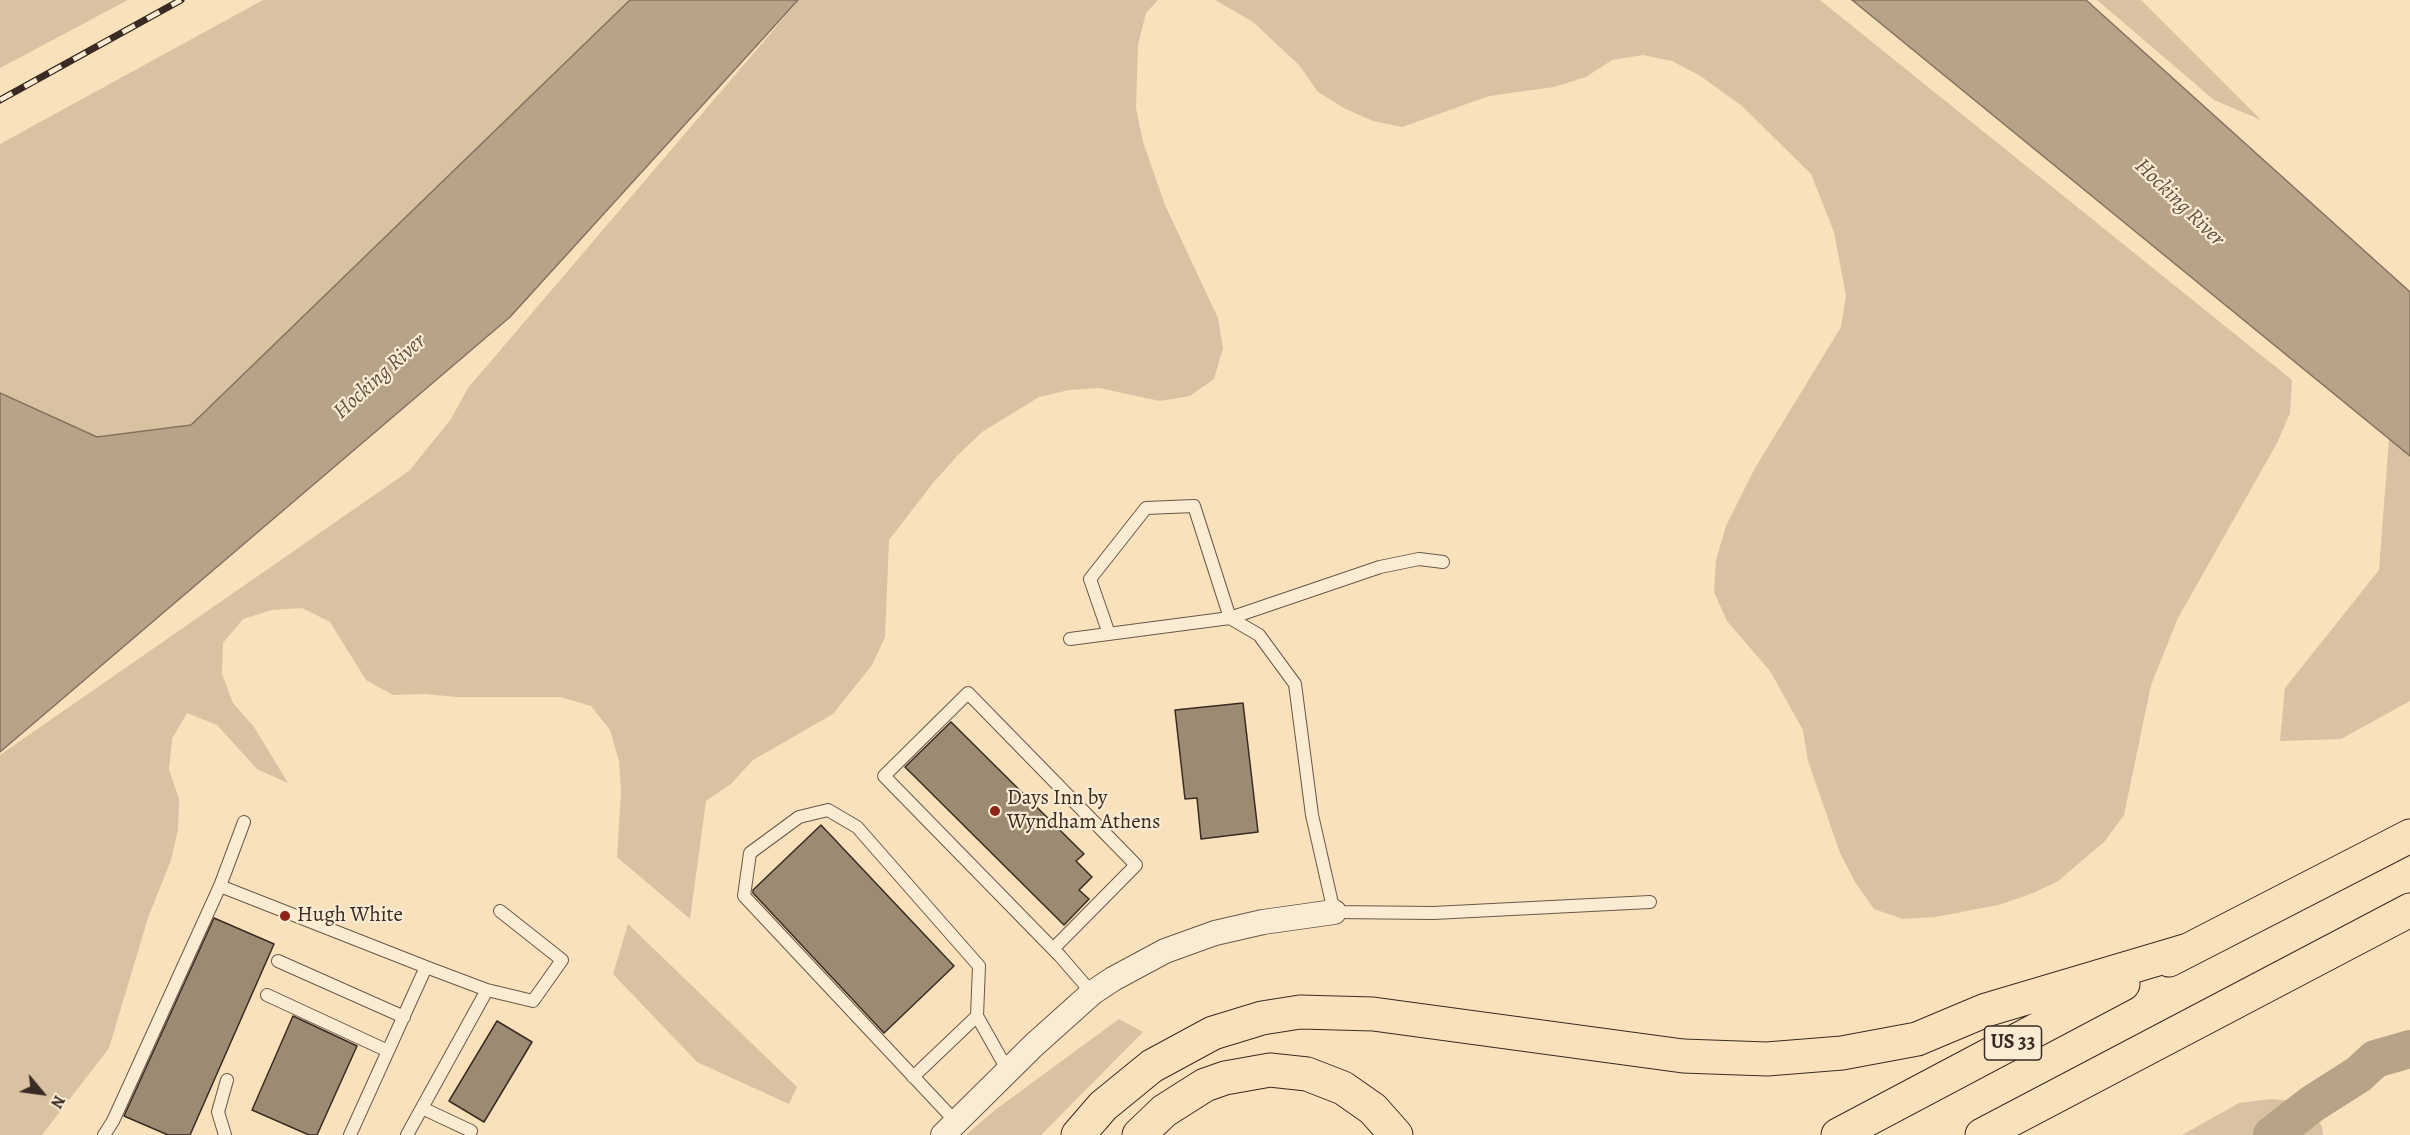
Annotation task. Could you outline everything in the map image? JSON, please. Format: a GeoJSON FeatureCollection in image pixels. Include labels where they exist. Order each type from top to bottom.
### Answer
{"type":"FeatureCollection","features":[{"type":"Feature","properties":{"kind":"highway","name":"US 33"},"geometry":{"type":"LineString","coordinates":[[1838,1135],[2188,950],[2410,836]]}},
{"type":"Feature","properties":{"kind":"highway"},"geometry":{"type":"LineString","coordinates":[[1982,1135],[2410,910]]}},
{"type":"Feature","properties":{"kind":"highway"},"geometry":{"type":"LineString","coordinates":[[1078,1135],[1103,1106],[1127,1084],[1179,1050],[1213,1033],[1236,1025],[1290,1014],[1374,1014],[1683,1056],[1767,1059],[1842,1053],[1917,1039],[1986,1010],[2188,950]]}},
{"type":"Feature","properties":{"kind":"highway"},"geometry":{"type":"LineString","coordinates":[[2027,1135],[2088,1098],[2142,1052]]}},
{"type":"Feature","properties":{"kind":"highway"},"geometry":{"type":"LineString","coordinates":[[1138,1135],[1156,1123],[1188,1094],[1225,1078],[1270,1070],[1291,1071],[1323,1080],[1358,1098],[1373,1109],[1396,1135]]}},
{"type":"Feature","properties":{"kind":"street"},"geometry":{"type":"LineString","coordinates":[[950,1129],[1092,993],[1113,979],[1165,951],[1215,933],[1263,922],[1334,912]]}},
{"type":"Feature","properties":{"kind":"lane"},"geometry":{"type":"LineString","coordinates":[[1109,634],[1090,579],[1146,508],[1194,506],[1230,618],[1259,635],[1295,684],[1312,815],[1334,912],[1433,913],[1650,902]]}},
{"type":"Feature","properties":{"kind":"lane"},"geometry":{"type":"LineString","coordinates":[[1070,639],[1230,618],[1380,567],[1419,559],[1443,562]]}},
{"type":"Feature","properties":{"kind":"lane"},"geometry":{"type":"LineString","coordinates":[[1053,949],[1136,865],[968,693],[884,776],[1053,949],[1092,993]]}},
{"type":"Feature","properties":{"kind":"lane"},"geometry":{"type":"LineString","coordinates":[[950,1129],[913,1077],[744,896],[750,853],[799,818],[828,810],[857,828],[979,966],[977,1016],[1008,1071]]}},
{"type":"Feature","properties":{"kind":"lane"},"geometry":{"type":"LineString","coordinates":[[104,1135],[113,1121],[220,886],[244,822]]}},
{"type":"Feature","properties":{"kind":"lane"},"geometry":{"type":"LineString","coordinates":[[220,886],[487,990],[533,1001],[562,960],[500,911]]}},
{"type":"Feature","properties":{"kind":"lane"},"geometry":{"type":"LineString","coordinates":[[278,961],[404,1017]]}},
{"type":"Feature","properties":{"kind":"lane"},"geometry":{"type":"LineString","coordinates":[[350,1135],[426,967]]}},
{"type":"Feature","properties":{"kind":"lane"},"geometry":{"type":"LineString","coordinates":[[408,1135],[487,990]]}},
{"type":"Feature","properties":{"kind":"lane"},"geometry":{"type":"LineString","coordinates":[[267,995],[388,1050]]}},
{"type":"Feature","properties":{"kind":"lane"},"geometry":{"type":"LineString","coordinates":[[913,1077],[977,1016]]}},
{"type":"Feature","properties":{"kind":"lane"},"geometry":{"type":"LineString","coordinates":[[225,1135],[218,1112],[227,1080]]}},
{"type":"Feature","properties":{"kind":"lane"},"geometry":{"type":"LineString","coordinates":[[422,1108],[471,1131]]}},
{"type":"Feature","properties":{"kind":"shaded area"},"geometry":{"type":"Polygon","coordinates":[[[0,0],[128,0],[0,68],[0,0]]]}},
{"type":"Feature","properties":{"kind":"shaded area"},"geometry":{"type":"Polygon","coordinates":[[[263,0],[630,0],[191,425],[97,437],[0,393],[0,144],[263,0]]]}},
{"type":"Feature","properties":{"kind":"shaded area"},"geometry":{"type":"Polygon","coordinates":[[[799,0],[1158,0],[1146,13],[1138,45],[1136,108],[1143,142],[1165,205],[1218,318],[1223,348],[1214,379],[1190,396],[1160,401],[1099,388],[1069,390],[1039,397],[982,432],[958,455],[889,540],[885,637],[872,665],[833,714],[753,760],[731,784],[706,801],[690,919],[617,857],[621,793],[619,761],[610,730],[591,706],[560,697],[393,695],[366,680],[330,622],[302,608],[272,610],[243,619],[223,643],[222,674],[233,703],[254,727],[288,783],[257,769],[217,725],[187,713],[172,739],[169,770],[179,799],[178,830],[171,860],[148,918],[109,1048],[42,1135],[0,1135],[0,755],[409,471],[451,419],[468,388],[799,0]]]}},
{"type":"Feature","properties":{"kind":"shaded area"},"geometry":{"type":"Polygon","coordinates":[[[1215,0],[1820,0],[2292,380],[2290,413],[2277,443],[2178,618],[2151,685],[2124,815],[2105,841],[2057,882],[2028,895],[1998,905],[1935,917],[1903,919],[1874,909],[1855,882],[1840,853],[1808,761],[1803,730],[1770,671],[1727,621],[1714,592],[1716,560],[1726,526],[1755,468],[1841,327],[1846,296],[1834,232],[1811,174],[1742,106],[1699,75],[1672,61],[1643,55],[1612,60],[1586,77],[1554,87],[1489,96],[1402,127],[1373,121],[1344,108],[1318,92],[1299,65],[1253,22],[1215,0]]]}},
{"type":"Feature","properties":{"kind":"shaded area"},"geometry":{"type":"Polygon","coordinates":[[[2097,0],[2141,0],[2261,120],[2214,100],[2097,0]]]}},
{"type":"Feature","properties":{"kind":"shaded area"},"geometry":{"type":"Polygon","coordinates":[[[2389,439],[2410,456],[2410,701],[2341,739],[2280,741],[2285,688],[2379,570],[2389,439]]]}},
{"type":"Feature","properties":{"kind":"shaded area"},"geometry":{"type":"Polygon","coordinates":[[[628,924],[797,1087],[789,1104],[697,1062],[613,974],[628,924]]]}},
{"type":"Feature","properties":{"kind":"shaded area"},"geometry":{"type":"Polygon","coordinates":[[[1119,1019],[1143,1032],[1041,1135],[966,1135],[995,1110],[1119,1019]]]}},
{"type":"Feature","properties":{"kind":"shaded area"},"geometry":{"type":"Polygon","coordinates":[[[2271,1099],[2302,1102],[2322,1126],[2323,1135],[2182,1135],[2239,1103],[2271,1099]]]}},
{"type":"Feature","properties":{"kind":"water","name":"Hocking River"},"geometry":{"type":"Polygon","coordinates":[[[630,0],[798,0],[510,317],[0,752],[0,393],[97,437],[191,425],[630,0]]]}},
{"type":"Feature","properties":{"kind":"water","name":"Hocking River"},"geometry":{"type":"Polygon","coordinates":[[[1852,0],[2086,0],[2410,292],[2410,456],[1852,0]]]}},
{"type":"Feature","properties":{"kind":"building"},"geometry":{"type":"Polygon","coordinates":[[[1243,703],[1258,832],[1201,839],[1197,798],[1185,799],[1175,710],[1243,703]]]}},
{"type":"Feature","properties":{"kind":"building","name":"Days Inn by Wyndham Athens"},"geometry":{"type":"Polygon","coordinates":[[[951,722],[1084,854],[1076,861],[1092,877],[1079,890],[1089,899],[1064,925],[905,767],[951,722]]]}},
{"type":"Feature","properties":{"kind":"building"},"geometry":{"type":"Polygon","coordinates":[[[821,825],[954,966],[884,1033],[753,893],[753,890],[821,825]]]}},
{"type":"Feature","properties":{"kind":"building"},"geometry":{"type":"Polygon","coordinates":[[[214,918],[274,944],[190,1135],[168,1135],[124,1116],[214,918]]]}},
{"type":"Feature","properties":{"kind":"building"},"geometry":{"type":"Polygon","coordinates":[[[293,1016],[357,1046],[317,1135],[309,1135],[252,1110],[293,1016]]]}},
{"type":"Feature","properties":{"kind":"building"},"geometry":{"type":"Polygon","coordinates":[[[497,1021],[532,1042],[484,1122],[449,1101],[497,1021]]]}},
{"type":"Feature","properties":{"kind":"waterway"},"geometry":{"type":"LineString","coordinates":[[2272,1135],[2312,1104],[2359,1074],[2375,1059],[2410,1049]]}},
{"type":"Feature","properties":{"kind":"railway"},"geometry":{"type":"LineString","coordinates":[[0,100],[181,0]]}},
{"type":"Feature","properties":{"kind":"place","name":"Days Inn by Wyndham Athens"},"geometry":{"type":"Point","coordinates":[995,811]}},
{"type":"Feature","properties":{"kind":"place","name":"Hugh White"},"geometry":{"type":"Point","coordinates":[285,916]}}]}
